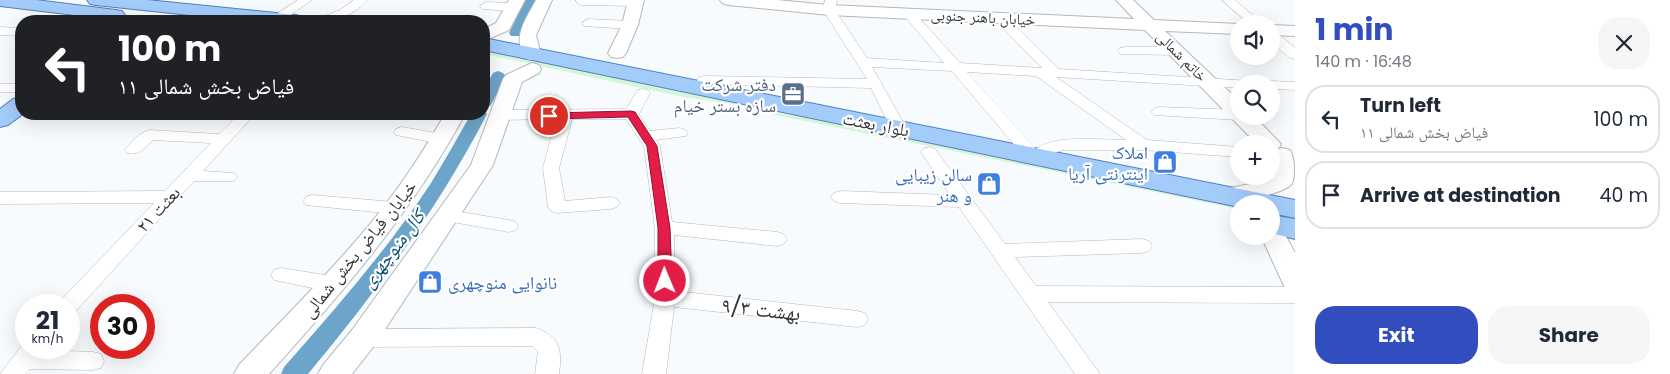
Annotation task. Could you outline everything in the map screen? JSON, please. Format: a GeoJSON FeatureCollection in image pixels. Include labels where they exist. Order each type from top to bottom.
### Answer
{"type":"FeatureCollection","features":[{"type":"Feature","properties":{"kind":"main road"},"geometry":{"type":"LineString","coordinates":[[96,0],[159,3],[248,15]]}},
{"type":"Feature","properties":{"kind":"main road"},"geometry":{"type":"LineString","coordinates":[[0,1],[106,15]]}},
{"type":"Feature","properties":{"kind":"main road"},"geometry":{"type":"LineString","coordinates":[[142,15],[159,3]]}},
{"type":"Feature","properties":{"kind":"main road","name":"بلوار بعثت"},"geometry":{"type":"LineString","coordinates":[[490,46],[532,62],[643,93],[899,129],[1230,197]]}},
{"type":"Feature","properties":{"kind":"main road","name":"بلوار بعثت"},"geometry":{"type":"LineString","coordinates":[[490,58],[532,62],[753,108],[929,152],[1230,215]]}},
{"type":"Feature","properties":{"kind":"main road"},"geometry":{"type":"LineString","coordinates":[[0,120],[15,109]]}},
{"type":"Feature","properties":{"kind":"main road","name":"بلوار بعثت"},"geometry":{"type":"LineString","coordinates":[[1280,206],[1295,209]]}},
{"type":"Feature","properties":{"kind":"main road"},"geometry":{"type":"LineString","coordinates":[[1280,226],[1295,229]]}},
{"type":"Feature","properties":{"kind":"street"},"geometry":{"type":"LineString","coordinates":[[283,15],[306,0]]}},
{"type":"Feature","properties":{"kind":"street"},"geometry":{"type":"LineString","coordinates":[[345,15],[361,0]]}},
{"type":"Feature","properties":{"kind":"street"},"geometry":{"type":"LineString","coordinates":[[334,374],[363,338],[482,166],[513,79],[532,62],[527,35],[544,0]]}},
{"type":"Feature","properties":{"kind":"street","name":"خیابان باهنر جنوبی"},"geometry":{"type":"LineString","coordinates":[[728,0],[830,5],[909,14],[1230,29]]}},
{"type":"Feature","properties":{"kind":"street","name":"خاتم شمالی"},"geometry":{"type":"LineString","coordinates":[[1124,0],[1230,105]]}},
{"type":"Feature","properties":{"kind":"street"},"geometry":{"type":"LineString","coordinates":[[1228,0],[1246,15]]}},
{"type":"Feature","properties":{"kind":"street"},"geometry":{"type":"LineString","coordinates":[[581,1],[636,1],[630,25],[617,53]]}},
{"type":"Feature","properties":{"kind":"street"},"geometry":{"type":"LineString","coordinates":[[486,6],[515,4]]}},
{"type":"Feature","properties":{"kind":"street"},"geometry":{"type":"LineString","coordinates":[[490,33],[503,26],[515,4]]}},
{"type":"Feature","properties":{"kind":"street"},"geometry":{"type":"LineString","coordinates":[[830,5],[876,84],[899,129]]}},
{"type":"Feature","properties":{"kind":"street"},"geometry":{"type":"LineString","coordinates":[[909,14],[1034,157],[1049,147],[1143,145],[1230,151]]}},
{"type":"Feature","properties":{"kind":"street"},"geometry":{"type":"LineString","coordinates":[[1000,18],[1048,73],[1143,145]]}},
{"type":"Feature","properties":{"kind":"street"},"geometry":{"type":"LineString","coordinates":[[588,23],[630,25]]}},
{"type":"Feature","properties":{"kind":"street"},"geometry":{"type":"LineString","coordinates":[[1280,30],[1295,31]]}},
{"type":"Feature","properties":{"kind":"street"},"geometry":{"type":"LineString","coordinates":[[0,31],[15,32]]}},
{"type":"Feature","properties":{"kind":"street"},"geometry":{"type":"LineString","coordinates":[[1280,42],[1295,54]]}},
{"type":"Feature","properties":{"kind":"street"},"geometry":{"type":"LineString","coordinates":[[1125,51],[1176,51]]}},
{"type":"Feature","properties":{"kind":"street"},"geometry":{"type":"LineString","coordinates":[[863,62],[1230,83]]}},
{"type":"Feature","properties":{"kind":"street"},"geometry":{"type":"LineString","coordinates":[[704,80],[876,84]]}},
{"type":"Feature","properties":{"kind":"street"},"geometry":{"type":"LineString","coordinates":[[1280,85],[1295,86]]}},
{"type":"Feature","properties":{"kind":"street"},"geometry":{"type":"LineString","coordinates":[[0,88],[15,88]]}},
{"type":"Feature","properties":{"kind":"street"},"geometry":{"type":"LineString","coordinates":[[631,114],[643,93]]}},
{"type":"Feature","properties":{"kind":"street"},"geometry":{"type":"LineString","coordinates":[[1158,112],[1230,114]]}},
{"type":"Feature","properties":{"kind":"street"},"geometry":{"type":"LineString","coordinates":[[501,115],[631,114]]}},
{"type":"Feature","properties":{"kind":"street"},"geometry":{"type":"LineString","coordinates":[[631,114],[652,146],[664,228],[665,298],[654,374]]}},
{"type":"Feature","properties":{"kind":"street"},"geometry":{"type":"LineString","coordinates":[[565,116],[551,168],[556,207],[611,203]]}},
{"type":"Feature","properties":{"kind":"street","name":"بعثت ۲۱"},"geometry":{"type":"LineString","coordinates":[[79,294],[241,120]]}},
{"type":"Feature","properties":{"kind":"street","name":"خیابان فیاض بخش شمالی"},"geometry":{"type":"LineString","coordinates":[[250,374],[367,244],[421,172],[452,120]]}},
{"type":"Feature","properties":{"kind":"street"},"geometry":{"type":"LineString","coordinates":[[1226,196],[1261,189],[1283,180],[1287,171],[1281,154],[1251,125]]}},
{"type":"Feature","properties":{"kind":"street"},"geometry":{"type":"LineString","coordinates":[[402,132],[442,139]]}},
{"type":"Feature","properties":{"kind":"street"},"geometry":{"type":"LineString","coordinates":[[646,136],[680,133]]}},
{"type":"Feature","properties":{"kind":"street"},"geometry":{"type":"LineString","coordinates":[[133,150],[149,135],[224,139]]}},
{"type":"Feature","properties":{"kind":"street"},"geometry":{"type":"LineString","coordinates":[[929,152],[1088,374]]}},
{"type":"Feature","properties":{"kind":"street"},"geometry":{"type":"LineString","coordinates":[[189,176],[228,177]]}},
{"type":"Feature","properties":{"kind":"street"},"geometry":{"type":"LineString","coordinates":[[0,198],[169,197]]}},
{"type":"Feature","properties":{"kind":"street"},"geometry":{"type":"LineString","coordinates":[[840,197],[965,201]]}},
{"type":"Feature","properties":{"kind":"street"},"geometry":{"type":"LineString","coordinates":[[312,201],[394,208]]}},
{"type":"Feature","properties":{"kind":"street"},"geometry":{"type":"LineString","coordinates":[[448,216],[509,226]]}},
{"type":"Feature","properties":{"kind":"street"},"geometry":{"type":"LineString","coordinates":[[664,228],[777,239]]}},
{"type":"Feature","properties":{"kind":"street"},"geometry":{"type":"LineString","coordinates":[[1278,245],[1295,280]]}},
{"type":"Feature","properties":{"kind":"street"},"geometry":{"type":"LineString","coordinates":[[1001,251],[1142,246]]}},
{"type":"Feature","properties":{"kind":"street"},"geometry":{"type":"LineString","coordinates":[[282,275],[332,284]]}},
{"type":"Feature","properties":{"kind":"street"},"geometry":{"type":"LineString","coordinates":[[1032,294],[1295,295]]}},
{"type":"Feature","properties":{"kind":"street","name":"بهشت ۹/۳"},"geometry":{"type":"LineString","coordinates":[[665,298],[857,319]]}},
{"type":"Feature","properties":{"kind":"street"},"geometry":{"type":"LineString","coordinates":[[363,338],[536,337],[547,343],[550,352],[548,374]]}},
{"type":"Feature","properties":{"kind":"street"},"geometry":{"type":"LineString","coordinates":[[23,360],[93,361]]}},
{"type":"Feature","properties":{"kind":"green space"},"geometry":{"type":"Polygon","coordinates":[[[490,50],[736,102],[734,104],[684,97],[490,55],[490,50]]]}},
{"type":"Feature","properties":{"kind":"green space"},"geometry":{"type":"Polygon","coordinates":[[[771,112],[827,121],[1230,203],[1230,207],[770,114],[771,112]]]}},
{"type":"Feature","properties":{"kind":"waterway","name":"کال منوچهری"},"geometry":{"type":"LineString","coordinates":[[516,33],[531,0]]}},
{"type":"Feature","properties":{"kind":"waterway","name":"کال منوچهری"},"geometry":{"type":"LineString","coordinates":[[490,91],[498,76]]}},
{"type":"Feature","properties":{"kind":"waterway","name":"کال منوچهری"},"geometry":{"type":"LineString","coordinates":[[293,374],[345,313],[418,217],[440,184],[476,120]]}},
{"type":"Feature","properties":{"kind":"place","name":"دفتر شرکت سازه بستر خیام"},"geometry":{"type":"Point","coordinates":[793,94]}},
{"type":"Feature","properties":{"kind":"place","name":"املاک اینترنتی آریا"},"geometry":{"type":"Point","coordinates":[1165,162]}},
{"type":"Feature","properties":{"kind":"place","name":"سالن زیبایی و هنر"},"geometry":{"type":"Point","coordinates":[989,184]}},
{"type":"Feature","properties":{"kind":"place","name":"نانوایی منوچهری"},"geometry":{"type":"Point","coordinates":[430,282]}},
{"type":"Feature","properties":{"kind":"route"},"geometry":{"type":"LineString","coordinates":[[549,116],[631,114],[652,146],[664,228],[665,281]]}}]}
